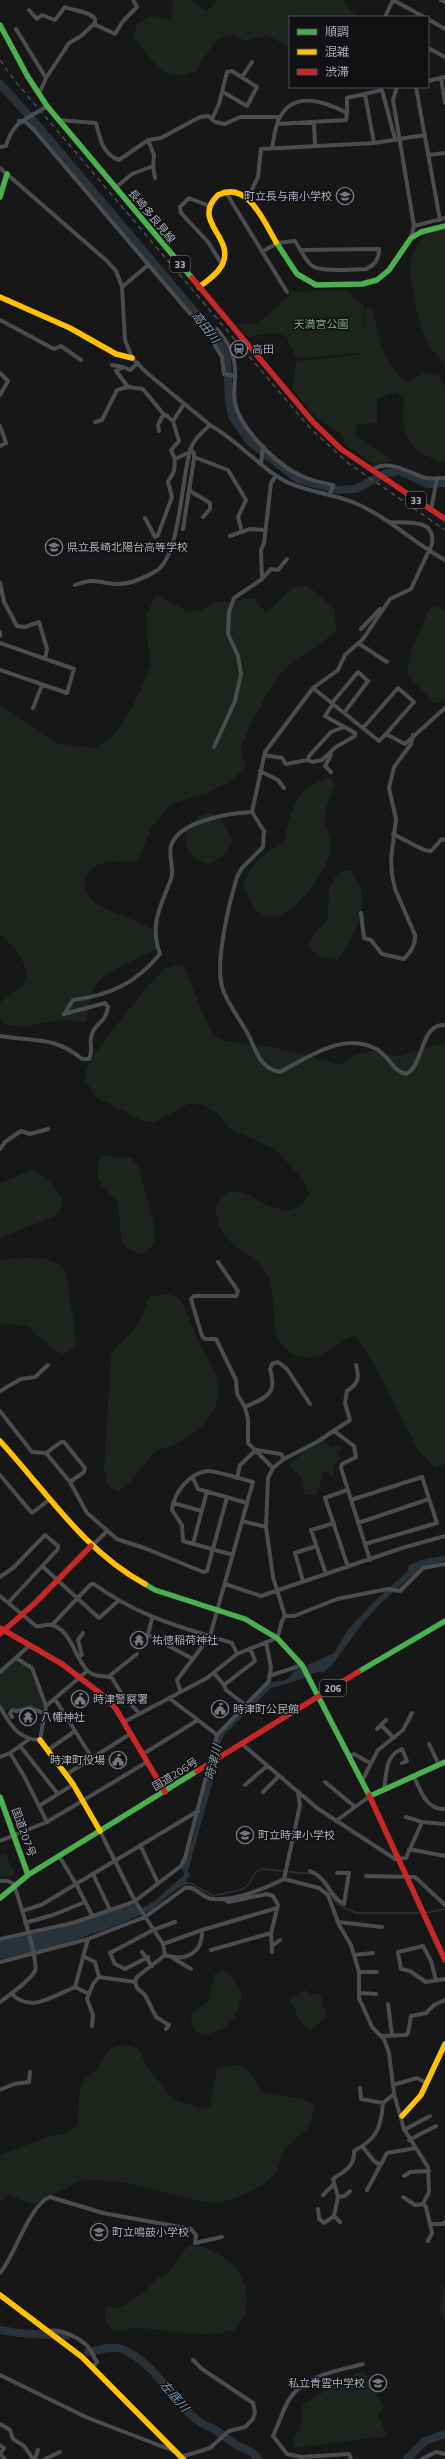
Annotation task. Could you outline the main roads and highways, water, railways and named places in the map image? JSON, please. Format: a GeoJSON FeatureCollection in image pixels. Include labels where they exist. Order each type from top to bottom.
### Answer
{"type":"FeatureCollection","features":[{"type":"Feature","properties":{"kind":"main road","name":"長崎多良見線"},"geometry":{"type":"LineString","coordinates":[[0,25],[3,38],[47,106],[313,422],[341,449],[445,519]]}},
{"type":"Feature","properties":{"kind":"main road"},"geometry":{"type":"LineString","coordinates":[[0,197],[3,192],[6,174]]}},
{"type":"Feature","properties":{"kind":"main road"},"geometry":{"type":"LineString","coordinates":[[199,287],[217,274],[223,266],[226,256],[225,247],[208,217],[209,206],[216,195],[225,191],[239,192],[248,198],[301,277],[316,285],[370,283],[384,276],[411,238],[421,232],[445,226]]}},
{"type":"Feature","properties":{"kind":"main road"},"geometry":{"type":"LineString","coordinates":[[0,297],[70,328],[116,354],[132,358]]}},
{"type":"Feature","properties":{"kind":"main road"},"geometry":{"type":"LineString","coordinates":[[0,1441],[30,1474],[71,1526],[91,1546],[141,1584],[245,1619],[277,1638],[302,1665],[320,1695],[370,1796],[445,1960]]}},
{"type":"Feature","properties":{"kind":"main road"},"geometry":{"type":"LineString","coordinates":[[91,1546],[23,1615],[1,1631],[81,1676],[106,1697],[124,1722],[165,1792]]}},
{"type":"Feature","properties":{"kind":"main road","name":"国道206号"},"geometry":{"type":"LineString","coordinates":[[0,1898],[14,1884],[28,1875],[165,1792],[320,1695],[445,1621]]}},
{"type":"Feature","properties":{"kind":"main road"},"geometry":{"type":"LineString","coordinates":[[40,1740],[68,1774],[85,1800],[100,1831]]}},
{"type":"Feature","properties":{"kind":"main road"},"geometry":{"type":"LineString","coordinates":[[370,1796],[445,1762]]}},
{"type":"Feature","properties":{"kind":"main road","name":"国道207号"},"geometry":{"type":"LineString","coordinates":[[0,1797],[28,1875]]}},
{"type":"Feature","properties":{"kind":"main road"},"geometry":{"type":"LineString","coordinates":[[402,2116],[410,2111],[426,2083],[445,2044]]}},
{"type":"Feature","properties":{"kind":"main road"},"geometry":{"type":"LineString","coordinates":[[0,2295],[63,2342],[93,2367],[182,2458]]}},
{"type":"Feature","properties":{"kind":"water","name":"時津川"},"geometry":{"type":"Polygon","coordinates":[[[445,1556],[445,1561],[421,1567],[381,1603],[365,1620],[332,1665],[324,1672],[317,1672],[296,1681],[271,1688],[225,1734],[220,1743],[215,1773],[188,1871],[190,1875],[186,1881],[187,1884],[181,1886],[150,1910],[127,1921],[74,1940],[0,1959],[0,1941],[74,1925],[133,1904],[143,1908],[157,1899],[184,1875],[182,1867],[187,1858],[195,1831],[218,1735],[269,1682],[286,1680],[295,1671],[334,1653],[349,1628],[380,1596],[407,1572],[409,1565],[424,1559],[445,1556]]]}},
{"type":"Feature","properties":{"kind":"waterway","name":"高田川"},"geometry":{"type":"LineString","coordinates":[[0,84],[33,120],[217,338],[227,357],[229,400],[232,416],[250,442],[299,480],[338,490],[356,489],[386,473],[400,471],[427,484],[445,483]]}},
{"type":"Feature","properties":{"kind":"waterway"},"geometry":{"type":"LineString","coordinates":[[186,1883],[191,1883],[213,1896],[243,1889],[249,1884],[254,1874],[261,1869],[313,1874]]}},
{"type":"Feature","properties":{"kind":"waterway"},"geometry":{"type":"LineString","coordinates":[[330,1893],[337,1904],[356,1913],[422,1913]]}},
{"type":"Feature","properties":{"kind":"waterway"},"geometry":{"type":"LineString","coordinates":[[425,1913],[445,1909]]}},
{"type":"Feature","properties":{"kind":"waterway","name":"左底川"},"geometry":{"type":"LineString","coordinates":[[0,2330],[19,2333],[66,2336]]}},
{"type":"Feature","properties":{"kind":"waterway","name":"左底川"},"geometry":{"type":"LineString","coordinates":[[88,2352],[118,2348],[134,2356],[154,2372],[178,2401],[197,2420],[216,2430],[238,2446],[251,2452],[258,2459]]}},
{"type":"Feature","properties":{"kind":"waterway","name":"左底川"},"geometry":{"type":"LineString","coordinates":[[407,2459],[425,2441],[445,2434]]}},
{"type":"Feature","properties":{"kind":"railway"},"geometry":{"type":"LineString","coordinates":[[0,60],[15,81],[310,428],[348,463],[445,530]]}},
{"type":"Feature","properties":{"kind":"place","name":"町立長与南小学校"},"geometry":{"type":"Point","coordinates":[345,196]}},
{"type":"Feature","properties":{"kind":"place","name":"高田"},"geometry":{"type":"Point","coordinates":[239,349]}},
{"type":"Feature","properties":{"kind":"place","name":"県立長崎北陽台高等学校"},"geometry":{"type":"Point","coordinates":[54,547]}},
{"type":"Feature","properties":{"kind":"place","name":"祐徳稲荷神社"},"geometry":{"type":"Point","coordinates":[139,1640]}},
{"type":"Feature","properties":{"kind":"place","name":"時津警察署"},"geometry":{"type":"Point","coordinates":[80,1699]}},
{"type":"Feature","properties":{"kind":"place","name":"時津町公民館"},"geometry":{"type":"Point","coordinates":[220,1709]}},
{"type":"Feature","properties":{"kind":"place","name":"八幡神社"},"geometry":{"type":"Point","coordinates":[28,1717]}},
{"type":"Feature","properties":{"kind":"place","name":"時津町役場"},"geometry":{"type":"Point","coordinates":[118,1760]}},
{"type":"Feature","properties":{"kind":"place","name":"町立時津小学校"},"geometry":{"type":"Point","coordinates":[245,1835]}},
{"type":"Feature","properties":{"kind":"place","name":"町立鳴鼓小学校"},"geometry":{"type":"Point","coordinates":[99,2232]}},
{"type":"Feature","properties":{"kind":"place","name":"私立青雲中学校"},"geometry":{"type":"Point","coordinates":[378,2383]}},
{"type":"Feature","properties":{"kind":"park label","name":"天満宮公園"},"geometry":{"type":"Point","coordinates":[321,324]}}]}
